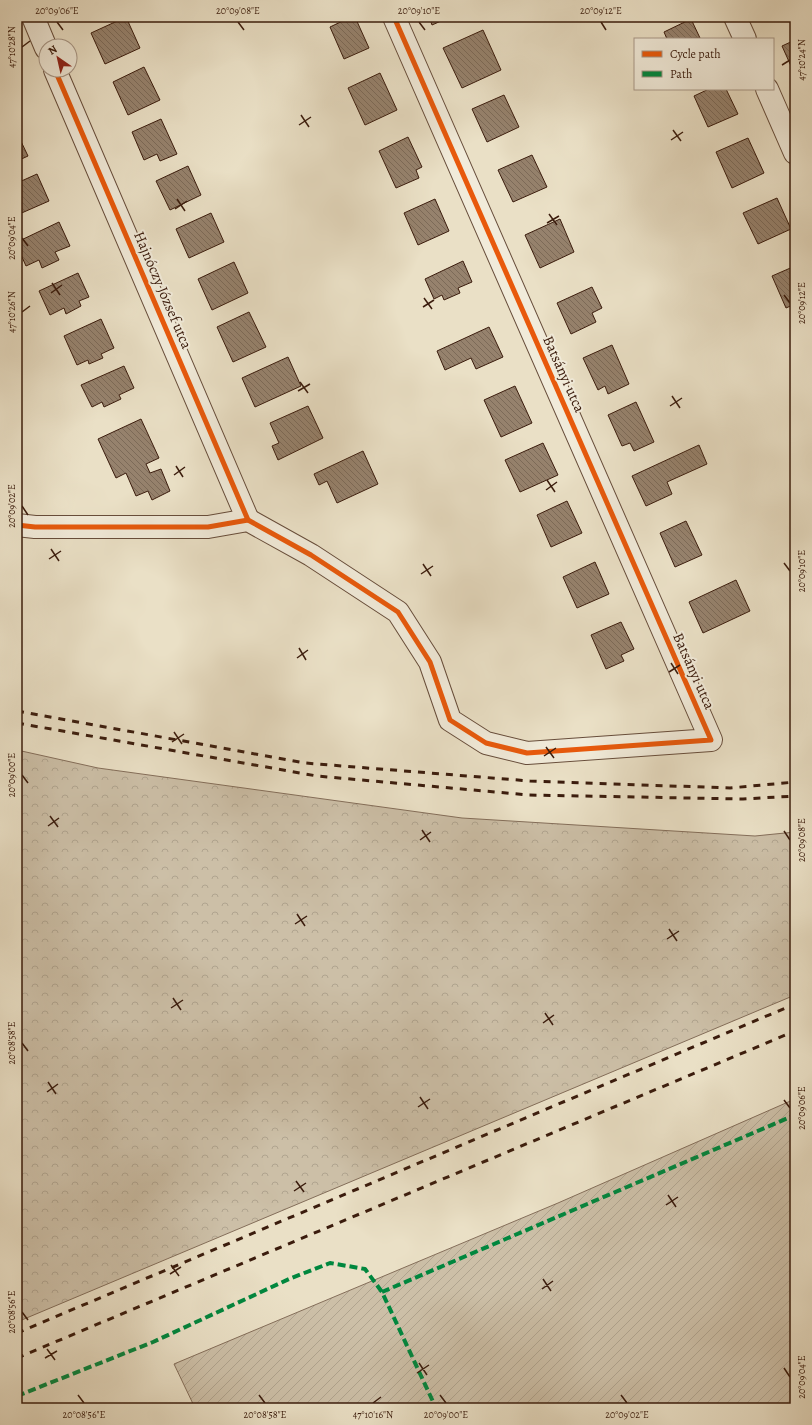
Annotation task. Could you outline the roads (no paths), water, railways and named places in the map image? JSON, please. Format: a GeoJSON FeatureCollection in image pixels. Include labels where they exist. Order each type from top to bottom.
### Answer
{"type":"FeatureCollection","features":[{"type":"Feature","properties":{"kind":"street"},"geometry":{"type":"LineString","coordinates":[[33,17],[42,38]]}},
{"type":"Feature","properties":{"kind":"street","name":"Batsányi utca"},"geometry":{"type":"LineString","coordinates":[[248,520],[311,555],[398,612],[430,662],[450,720],[486,743],[527,753],[711,740],[394,17]]}},
{"type":"Feature","properties":{"kind":"street"},"geometry":{"type":"LineString","coordinates":[[735,17],[745,38]]}},
{"type":"Feature","properties":{"kind":"street","name":"Hajnóczy József utca"},"geometry":{"type":"LineString","coordinates":[[58,78],[248,520]]}},
{"type":"Feature","properties":{"kind":"street"},"geometry":{"type":"LineString","coordinates":[[767,90],[795,153]]}},
{"type":"Feature","properties":{"kind":"street"},"geometry":{"type":"LineString","coordinates":[[17,525],[35,527],[208,527],[248,520]]}},
{"type":"Feature","properties":{"kind":"railway"},"geometry":{"type":"LineString","coordinates":[[17,711],[305,763],[530,781],[730,788],[795,782]]}},
{"type":"Feature","properties":{"kind":"railway"},"geometry":{"type":"LineString","coordinates":[[17,723],[317,776],[529,795],[743,799],[795,796]]}},
{"type":"Feature","properties":{"kind":"railway"},"geometry":{"type":"LineString","coordinates":[[17,1333],[795,1004]]}},
{"type":"Feature","properties":{"kind":"railway"},"geometry":{"type":"LineString","coordinates":[[17,1358],[795,1031]]}}]}
